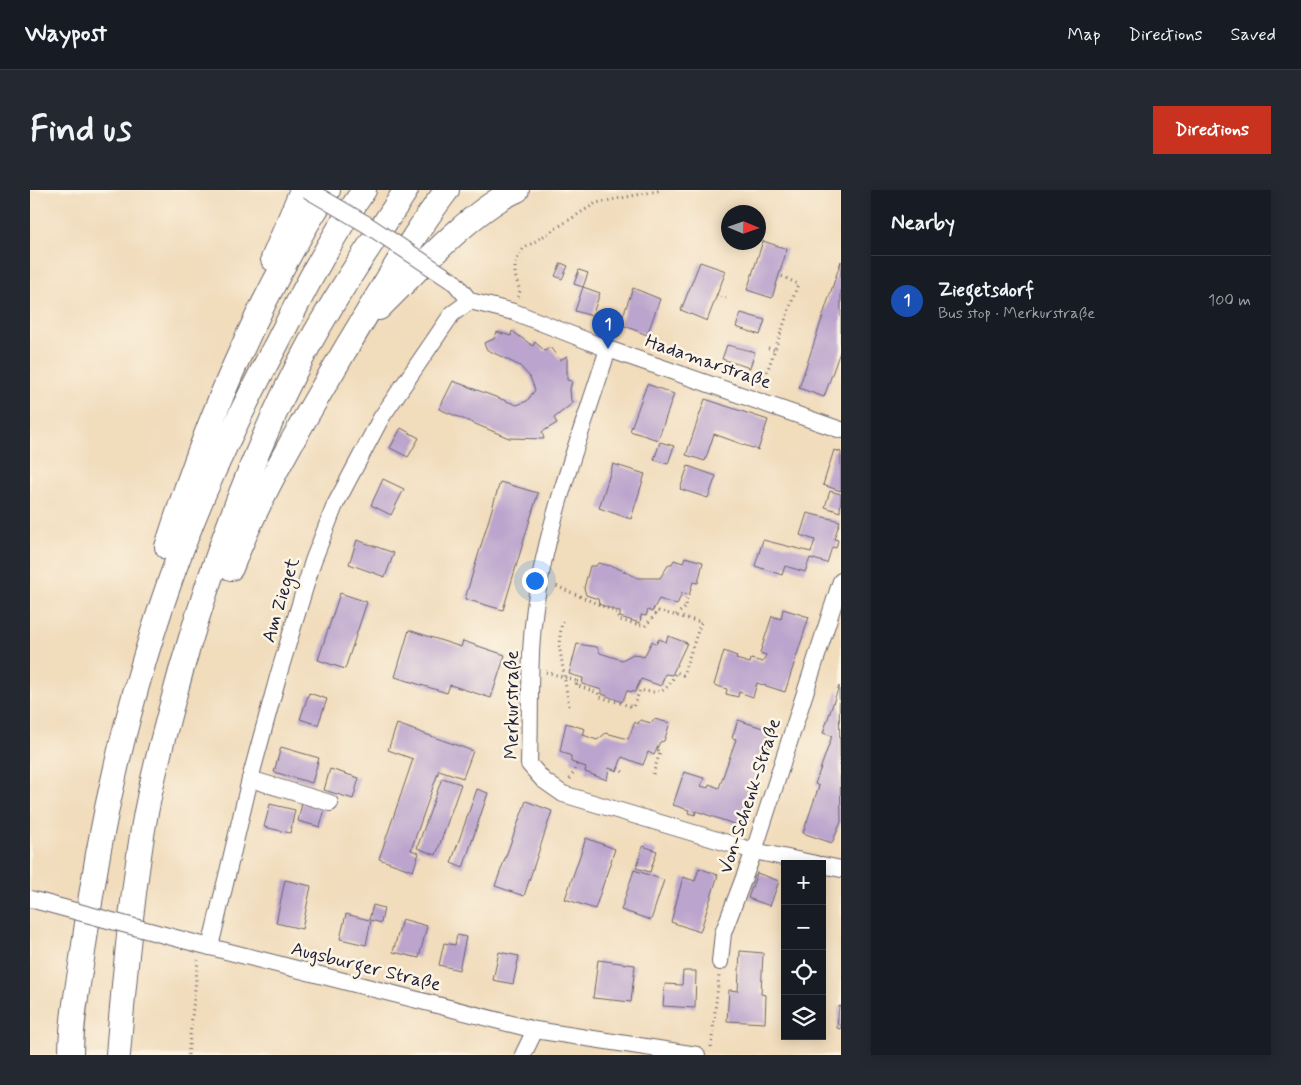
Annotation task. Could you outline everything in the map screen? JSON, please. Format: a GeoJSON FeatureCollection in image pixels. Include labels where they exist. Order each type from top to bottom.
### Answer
{"type":"FeatureCollection","features":[{"type":"Feature","properties":{"kind":"highway"},"geometry":{"type":"LineString","coordinates":[[234,366],[237,342],[302,190]]}},
{"type":"Feature","properties":{"kind":"highway"},"geometry":{"type":"LineString","coordinates":[[171,579],[167,548],[184,494],[234,366],[275,279],[328,190]]}},
{"type":"Feature","properties":{"kind":"highway"},"geometry":{"type":"LineString","coordinates":[[71,1055],[89,905],[104,824],[134,697],[171,579],[204,493],[250,393],[340,224],[364,190]]}},
{"type":"Feature","properties":{"kind":"highway"},"geometry":{"type":"LineString","coordinates":[[118,1055],[125,965],[143,827],[166,726],[194,626],[222,544],[264,437],[312,339],[406,190]]}},
{"type":"Feature","properties":{"kind":"highway"},"geometry":{"type":"LineString","coordinates":[[194,626],[225,582],[259,502],[289,445],[388,277],[447,190]]}},
{"type":"Feature","properties":{"kind":"highway"},"geometry":{"type":"LineString","coordinates":[[358,329],[456,234],[504,195],[517,190]]}},
{"type":"Feature","properties":{"kind":"street"},"geometry":{"type":"LineString","coordinates":[[308,190],[366,224],[455,283],[470,301]]}},
{"type":"Feature","properties":{"kind":"street","name":"Hadamarstraße"},"geometry":{"type":"LineString","coordinates":[[470,301],[514,312],[608,349],[841,430]]}},
{"type":"Feature","properties":{"kind":"street","name":"Am Zieget"},"geometry":{"type":"LineString","coordinates":[[205,946],[250,779],[313,561],[335,505],[381,418],[452,314],[470,301]]}},
{"type":"Feature","properties":{"kind":"street","name":"Merkurstraße"},"geometry":{"type":"LineString","coordinates":[[608,349],[559,501],[540,579],[534,615],[529,764],[543,780],[563,794],[754,851],[797,860]]}},
{"type":"Feature","properties":{"kind":"street","name":"Von-Schenk-Straße"},"geometry":{"type":"LineString","coordinates":[[720,962],[724,933],[754,851],[841,581]]}},
{"type":"Feature","properties":{"kind":"street"},"geometry":{"type":"LineString","coordinates":[[250,779],[330,803]]}},
{"type":"Feature","properties":{"kind":"street"},"geometry":{"type":"LineString","coordinates":[[826,866],[841,869]]}},
{"type":"Feature","properties":{"kind":"street","name":"Augsburger Straße"},"geometry":{"type":"LineString","coordinates":[[30,899],[205,946],[535,1030],[697,1055]]}},
{"type":"Feature","properties":{"kind":"street"},"geometry":{"type":"LineString","coordinates":[[523,1055],[535,1030]]}},
{"type":"Feature","properties":{"kind":"street"},"geometry":{"type":"LineString","coordinates":[[535,1030],[535,1055]]}},
{"type":"Feature","properties":{"kind":"path"},"geometry":{"type":"LineString","coordinates":[[514,312],[520,291],[515,275],[516,263],[523,249],[596,203],[662,190]]}},
{"type":"Feature","properties":{"kind":"path"},"geometry":{"type":"LineString","coordinates":[[757,400],[798,284],[779,275]]}},
{"type":"Feature","properties":{"kind":"path"},"geometry":{"type":"LineString","coordinates":[[716,295],[726,298]]}},
{"type":"Feature","properties":{"kind":"path"},"geometry":{"type":"LineString","coordinates":[[768,348],[775,350]]}},
{"type":"Feature","properties":{"kind":"path"},"geometry":{"type":"LineString","coordinates":[[540,579],[597,602],[596,605],[616,612],[619,620],[645,626],[658,611]]}},
{"type":"Feature","properties":{"kind":"path"},"geometry":{"type":"LineString","coordinates":[[675,616],[686,607],[687,594]]}},
{"type":"Feature","properties":{"kind":"path"},"geometry":{"type":"LineString","coordinates":[[577,681],[576,686],[598,693],[600,698],[632,707],[638,690],[656,694],[670,686],[675,672],[683,675],[702,622],[654,609]]}},
{"type":"Feature","properties":{"kind":"path"},"geometry":{"type":"LineString","coordinates":[[562,621],[559,644],[569,706]]}},
{"type":"Feature","properties":{"kind":"path"},"geometry":{"type":"LineString","coordinates":[[531,668],[582,681]]}},
{"type":"Feature","properties":{"kind":"path"},"geometry":{"type":"LineString","coordinates":[[653,774],[660,752],[656,750]]}},
{"type":"Feature","properties":{"kind":"path"},"geometry":{"type":"LineString","coordinates":[[618,768],[623,772]]}},
{"type":"Feature","properties":{"kind":"path"},"geometry":{"type":"LineString","coordinates":[[188,1055],[205,946]]}},
{"type":"Feature","properties":{"kind":"path"},"geometry":{"type":"LineString","coordinates":[[710,1055],[720,962]]}},
{"type":"Feature","properties":{"kind":"building"},"geometry":{"type":"Polygon","coordinates":[[[766,242],[787,249],[772,298],[747,290],[760,250],[766,250],[766,242]]]}},
{"type":"Feature","properties":{"kind":"building"},"geometry":{"type":"Polygon","coordinates":[[[841,261],[841,349],[824,397],[799,388],[841,261]]]}},
{"type":"Feature","properties":{"kind":"building"},"geometry":{"type":"Polygon","coordinates":[[[700,262],[726,271],[707,321],[681,310],[700,262]]]}},
{"type":"Feature","properties":{"kind":"building"},"geometry":{"type":"Polygon","coordinates":[[[561,263],[568,266],[562,279],[555,276],[561,263]]]}},
{"type":"Feature","properties":{"kind":"building"},"geometry":{"type":"Polygon","coordinates":[[[579,270],[588,273],[583,287],[574,284],[579,270]]]}},
{"type":"Feature","properties":{"kind":"building"},"geometry":{"type":"Polygon","coordinates":[[[583,287],[600,293],[592,316],[575,311],[583,287]]]}},
{"type":"Feature","properties":{"kind":"building"},"geometry":{"type":"Polygon","coordinates":[[[633,288],[660,299],[647,335],[620,324],[633,288]]]}},
{"type":"Feature","properties":{"kind":"building"},"geometry":{"type":"Polygon","coordinates":[[[741,313],[765,320],[760,335],[736,327],[741,313]]]}},
{"type":"Feature","properties":{"kind":"building"},"geometry":{"type":"Polygon","coordinates":[[[512,331],[533,346],[535,342],[545,351],[550,347],[560,360],[567,356],[567,380],[572,381],[570,389],[571,401],[574,402],[554,418],[557,423],[542,432],[544,439],[509,438],[439,409],[453,381],[517,405],[527,401],[535,390],[530,377],[520,366],[486,349],[484,343],[494,339],[497,332],[511,336],[512,331]]]}},
{"type":"Feature","properties":{"kind":"building"},"geometry":{"type":"Polygon","coordinates":[[[727,345],[755,352],[750,368],[722,359],[727,345]]]}},
{"type":"Feature","properties":{"kind":"building"},"geometry":{"type":"Polygon","coordinates":[[[647,384],[674,394],[658,440],[630,431],[647,384]]]}},
{"type":"Feature","properties":{"kind":"building"},"geometry":{"type":"Polygon","coordinates":[[[705,399],[768,420],[758,450],[714,434],[705,461],[686,455],[705,399]]]}},
{"type":"Feature","properties":{"kind":"building"},"geometry":{"type":"Polygon","coordinates":[[[401,428],[419,438],[408,457],[390,448],[401,428]]]}},
{"type":"Feature","properties":{"kind":"building"},"geometry":{"type":"Polygon","coordinates":[[[660,442],[674,446],[668,464],[654,460],[660,442]]]}},
{"type":"Feature","properties":{"kind":"building"},"geometry":{"type":"Polygon","coordinates":[[[834,450],[841,452],[841,491],[823,485],[834,450]]]}},
{"type":"Feature","properties":{"kind":"building"},"geometry":{"type":"Polygon","coordinates":[[[613,464],[645,474],[631,519],[599,508],[613,464]]]}},
{"type":"Feature","properties":{"kind":"building"},"geometry":{"type":"Polygon","coordinates":[[[688,466],[716,476],[708,498],[680,489],[688,466]]]}},
{"type":"Feature","properties":{"kind":"building"},"geometry":{"type":"Polygon","coordinates":[[[383,479],[404,489],[391,515],[371,505],[383,479]]]}},
{"type":"Feature","properties":{"kind":"building"},"geometry":{"type":"Polygon","coordinates":[[[500,482],[538,493],[503,610],[465,599],[500,482]]]}},
{"type":"Feature","properties":{"kind":"building"},"geometry":{"type":"Polygon","coordinates":[[[830,491],[841,494],[840,512],[825,507],[830,491]]]}},
{"type":"Feature","properties":{"kind":"building"},"geometry":{"type":"Polygon","coordinates":[[[807,513],[840,521],[834,539],[838,540],[836,548],[832,547],[827,563],[810,558],[805,572],[785,566],[782,575],[755,566],[763,540],[811,552],[815,540],[800,535],[807,513]]]}},
{"type":"Feature","properties":{"kind":"building"},"geometry":{"type":"Polygon","coordinates":[[[357,540],[394,553],[385,577],[349,564],[357,540]]]}},
{"type":"Feature","properties":{"kind":"building"},"geometry":{"type":"Polygon","coordinates":[[[685,557],[703,562],[698,583],[693,582],[689,595],[682,593],[677,605],[659,599],[652,612],[648,610],[646,616],[641,615],[640,623],[620,617],[620,612],[599,604],[598,599],[586,595],[584,588],[590,566],[596,566],[598,563],[615,567],[638,578],[660,578],[669,564],[672,564],[674,560],[683,563],[685,557]]]}},
{"type":"Feature","properties":{"kind":"building"},"geometry":{"type":"Polygon","coordinates":[[[340,593],[367,602],[345,669],[318,660],[340,593]]]}},
{"type":"Feature","properties":{"kind":"building"},"geometry":{"type":"Polygon","coordinates":[[[783,609],[809,617],[785,692],[757,683],[753,697],[739,692],[738,697],[726,694],[727,689],[714,685],[724,651],[737,656],[736,659],[750,663],[751,659],[763,662],[766,655],[760,653],[772,616],[781,619],[783,609]]]}},
{"type":"Feature","properties":{"kind":"building"},"geometry":{"type":"Polygon","coordinates":[[[409,630],[461,647],[463,641],[505,655],[491,698],[450,685],[447,693],[395,677],[409,630]]]}},
{"type":"Feature","properties":{"kind":"building"},"geometry":{"type":"Polygon","coordinates":[[[668,636],[687,643],[672,675],[665,674],[661,686],[641,679],[635,692],[627,691],[622,702],[602,694],[602,690],[582,684],[583,678],[569,674],[577,644],[597,647],[600,653],[622,660],[633,654],[644,657],[652,641],[656,644],[659,639],[666,642],[668,636]]]}},
{"type":"Feature","properties":{"kind":"building"},"geometry":{"type":"Polygon","coordinates":[[[839,686],[841,822],[832,843],[803,833],[819,786],[815,784],[832,736],[823,733],[839,686]]]}},
{"type":"Feature","properties":{"kind":"building"},"geometry":{"type":"Polygon","coordinates":[[[309,693],[327,699],[318,725],[300,719],[309,693]]]}},
{"type":"Feature","properties":{"kind":"building"},"geometry":{"type":"Polygon","coordinates":[[[654,719],[670,723],[664,741],[660,742],[654,755],[648,752],[643,765],[622,757],[617,771],[609,768],[607,780],[585,772],[586,767],[571,762],[571,756],[560,751],[566,723],[585,729],[583,735],[597,740],[606,733],[628,739],[635,722],[638,724],[640,720],[651,723],[654,719]]]}},
{"type":"Feature","properties":{"kind":"building"},"geometry":{"type":"Polygon","coordinates":[[[738,720],[769,730],[764,745],[769,747],[767,755],[763,754],[749,793],[755,795],[752,803],[748,802],[740,826],[696,811],[695,815],[688,813],[689,810],[673,805],[684,772],[704,778],[701,786],[708,788],[709,784],[719,788],[736,739],[732,738],[738,720]]]}},
{"type":"Feature","properties":{"kind":"building"},"geometry":{"type":"Polygon","coordinates":[[[397,724],[473,751],[463,778],[439,770],[411,850],[419,853],[413,871],[379,859],[413,759],[388,750],[397,724]]]}},
{"type":"Feature","properties":{"kind":"building"},"geometry":{"type":"Polygon","coordinates":[[[281,747],[319,758],[312,783],[274,772],[281,747]]]}},
{"type":"Feature","properties":{"kind":"building"},"geometry":{"type":"Polygon","coordinates":[[[330,769],[359,778],[353,799],[324,790],[330,769]]]}},
{"type":"Feature","properties":{"kind":"building"},"geometry":{"type":"Polygon","coordinates":[[[442,778],[461,784],[436,855],[417,848],[442,778]]]}},
{"type":"Feature","properties":{"kind":"building"},"geometry":{"type":"Polygon","coordinates":[[[477,789],[488,793],[463,868],[451,863],[477,789]]]}},
{"type":"Feature","properties":{"kind":"building"},"geometry":{"type":"Polygon","coordinates":[[[526,801],[552,811],[524,896],[495,886],[526,801]]]}},
{"type":"Feature","properties":{"kind":"building"},"geometry":{"type":"Polygon","coordinates":[[[302,803],[325,809],[320,827],[298,821],[302,803]]]}},
{"type":"Feature","properties":{"kind":"building"},"geometry":{"type":"Polygon","coordinates":[[[270,804],[295,810],[290,833],[264,827],[270,804]]]}},
{"type":"Feature","properties":{"kind":"building"},"geometry":{"type":"Polygon","coordinates":[[[586,838],[615,849],[595,909],[565,899],[586,838]]]}},
{"type":"Feature","properties":{"kind":"building"},"geometry":{"type":"Polygon","coordinates":[[[643,846],[657,851],[650,872],[636,868],[643,846]]]}},
{"type":"Feature","properties":{"kind":"building"},"geometry":{"type":"Polygon","coordinates":[[[699,868],[718,875],[700,932],[671,922],[683,877],[695,881],[699,868]]]}},
{"type":"Feature","properties":{"kind":"building"},"geometry":{"type":"Polygon","coordinates":[[[634,870],[664,880],[651,920],[621,910],[634,870]]]}},
{"type":"Feature","properties":{"kind":"building"},"geometry":{"type":"Polygon","coordinates":[[[757,873],[779,881],[770,906],[748,898],[757,873]]]}},
{"type":"Feature","properties":{"kind":"building"},"geometry":{"type":"Polygon","coordinates":[[[285,880],[311,886],[302,929],[276,923],[285,880]]]}},
{"type":"Feature","properties":{"kind":"building"},"geometry":{"type":"Polygon","coordinates":[[[373,905],[384,908],[381,923],[371,920],[366,945],[340,939],[346,914],[369,920],[373,905]]]}},
{"type":"Feature","properties":{"kind":"building"},"geometry":{"type":"Polygon","coordinates":[[[402,919],[427,926],[419,958],[393,952],[402,919]]]}},
{"type":"Feature","properties":{"kind":"building"},"geometry":{"type":"Polygon","coordinates":[[[457,935],[466,937],[459,970],[439,965],[444,943],[455,945],[457,935]]]}},
{"type":"Feature","properties":{"kind":"building"},"geometry":{"type":"Polygon","coordinates":[[[740,951],[763,953],[761,994],[766,995],[765,1023],[727,1021],[729,990],[738,991],[740,951]]]}},
{"type":"Feature","properties":{"kind":"building"},"geometry":{"type":"Polygon","coordinates":[[[499,952],[519,956],[513,984],[493,980],[499,952]]]}},
{"type":"Feature","properties":{"kind":"building"},"geometry":{"type":"Polygon","coordinates":[[[598,960],[635,965],[631,1002],[593,998],[598,960]]]}},
{"type":"Feature","properties":{"kind":"building"},"geometry":{"type":"Polygon","coordinates":[[[683,971],[696,971],[695,1008],[663,1006],[665,984],[682,985],[683,971]]]}},
{"type":"Feature","properties":{"kind":"building"},"geometry":{"type":"Polygon","coordinates":[[[839,1006],[841,1006],[841,1029],[837,1028],[839,1006]]]}},
{"type":"Feature","properties":{"kind":"place","name":"Ziegetsdorf"},"geometry":{"type":"Point","coordinates":[608,349]}}]}
